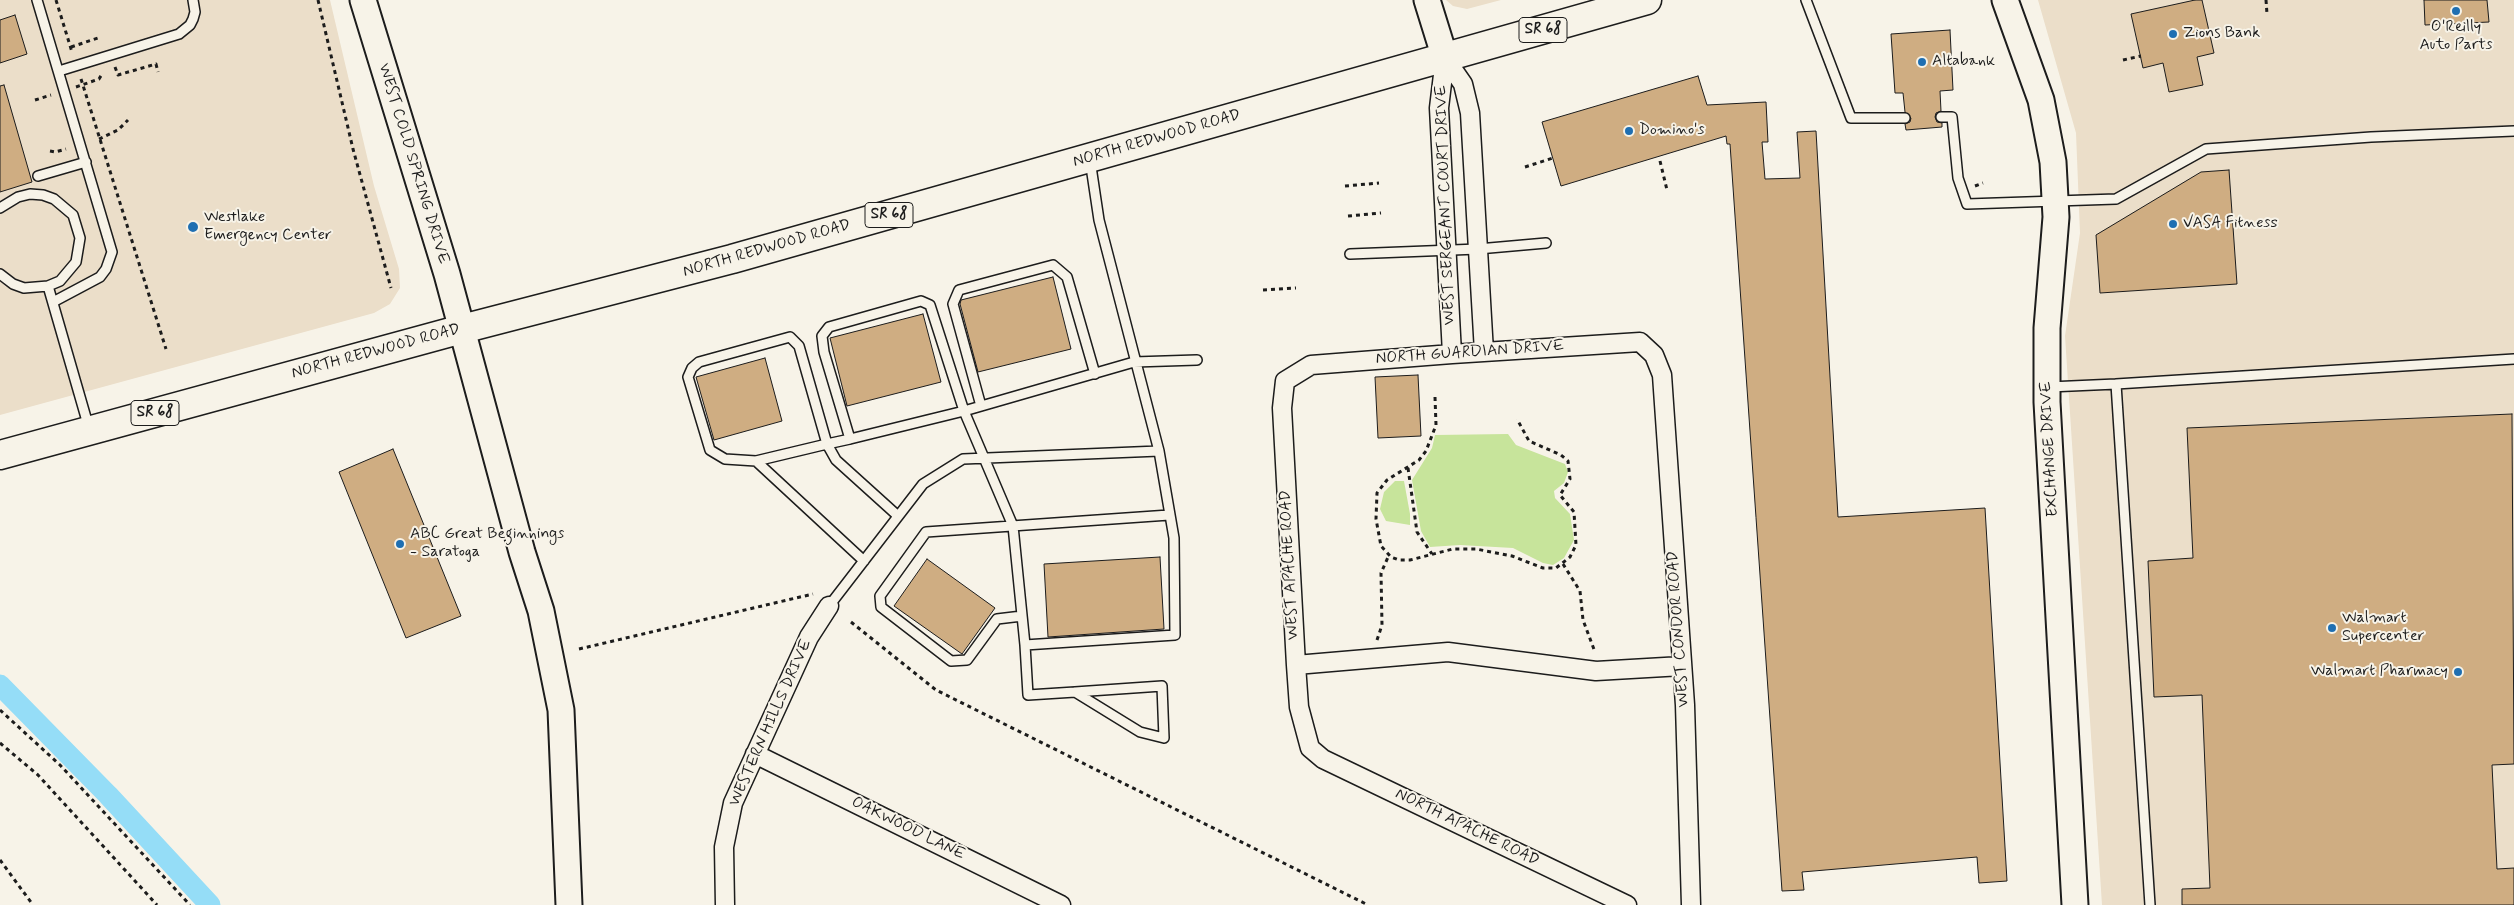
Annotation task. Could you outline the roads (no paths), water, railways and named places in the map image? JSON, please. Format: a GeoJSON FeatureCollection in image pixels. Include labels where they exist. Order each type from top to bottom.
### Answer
{"type":"FeatureCollection","features":[{"type":"Feature","properties":{"kind":"main road","name":"NORTH REDWOOD ROAD"},"geometry":{"type":"LineString","coordinates":[[0,455],[462,329],[715,264],[1647,0]]}},
{"type":"Feature","properties":{"kind":"street","name":"WEST COLD SPRING DRIVE"},"geometry":{"type":"LineString","coordinates":[[363,0],[462,329],[520,542],[541,611],[561,710],[569,905]]}},
{"type":"Feature","properties":{"kind":"street"},"geometry":{"type":"LineString","coordinates":[[1427,0],[1444,58]]}},
{"type":"Feature","properties":{"kind":"street","name":"EXCHANGE DRIVE"},"geometry":{"type":"LineString","coordinates":[[2005,0],[2041,100],[2053,162],[2056,203],[2047,328],[2047,387],[2075,905]]}},
{"type":"Feature","properties":{"kind":"street","name":"WEST SERGEANT COURT DRIVE"},"geometry":{"type":"LineString","coordinates":[[1444,58],[1455,70],[1468,98],[1484,352]]}},
{"type":"Feature","properties":{"kind":"street","name":"WEST SERGEANT COURT DRIVE"},"geometry":{"type":"LineString","coordinates":[[1444,58],[1439,108],[1452,354]]}},
{"type":"Feature","properties":{"kind":"street","name":"NORTH GUARDIAN DRIVE"},"geometry":{"type":"LineString","coordinates":[[1285,381],[1311,365],[1452,354],[1640,342],[1654,355]]}},
{"type":"Feature","properties":{"kind":"street","name":"WEST CONDOR ROAD"},"geometry":{"type":"LineString","coordinates":[[1654,355],[1662,375],[1682,666],[1691,905]]}},
{"type":"Feature","properties":{"kind":"street","name":"WEST APACHE ROAD"},"geometry":{"type":"LineString","coordinates":[[1285,381],[1282,408],[1296,665],[1299,707],[1310,748]]}},
{"type":"Feature","properties":{"kind":"street","name":"WESTERN HILLS DRIVE"},"geometry":{"type":"LineString","coordinates":[[725,905],[723,871],[728,823],[733,803],[809,637],[829,606]]}},
{"type":"Feature","properties":{"kind":"street"},"geometry":{"type":"LineString","coordinates":[[1296,665],[1448,652],[1596,671],[1682,666]]}},
{"type":"Feature","properties":{"kind":"street","name":"NORTH APACHE ROAD"},"geometry":{"type":"LineString","coordinates":[[1310,748],[1323,759],[1627,905]]}},
{"type":"Feature","properties":{"kind":"street","name":"OAKWOOD LANE"},"geometry":{"type":"LineString","coordinates":[[755,754],[1030,898],[1062,905]]}},
{"type":"Feature","properties":{"kind":"lane"},"geometry":{"type":"LineString","coordinates":[[37,0],[111,244],[110,260],[100,276],[53,302]]}},
{"type":"Feature","properties":{"kind":"lane"},"geometry":{"type":"LineString","coordinates":[[58,71],[180,34],[190,25],[193,19],[195,12],[193,0]]}},
{"type":"Feature","properties":{"kind":"lane"},"geometry":{"type":"LineString","coordinates":[[1806,0],[1851,118],[1905,118]]}},
{"type":"Feature","properties":{"kind":"lane"},"geometry":{"type":"LineString","coordinates":[[1942,117],[1952,117],[1958,178],[1967,204],[2116,200],[2206,149],[2371,137],[2514,132]]}},
{"type":"Feature","properties":{"kind":"lane"},"geometry":{"type":"LineString","coordinates":[[1025,645],[1175,635],[1174,538],[1159,451],[1134,362],[1099,220],[1090,158]]}},
{"type":"Feature","properties":{"kind":"lane"},"geometry":{"type":"LineString","coordinates":[[38,176],[86,162]]}},
{"type":"Feature","properties":{"kind":"lane"},"geometry":{"type":"LineString","coordinates":[[0,208],[18,197],[43,195],[64,206],[72,215],[80,238],[76,262],[60,281],[48,286],[24,288],[12,284],[0,274]]}},
{"type":"Feature","properties":{"kind":"lane"},"geometry":{"type":"LineString","coordinates":[[1350,254],[1478,249],[1546,243]]}},
{"type":"Feature","properties":{"kind":"lane"},"geometry":{"type":"LineString","coordinates":[[982,406],[953,304],[959,290],[1053,264],[1067,276],[1095,374]]}},
{"type":"Feature","properties":{"kind":"lane"},"geometry":{"type":"LineString","coordinates":[[48,286],[90,431]]}},
{"type":"Feature","properties":{"kind":"lane"},"geometry":{"type":"LineString","coordinates":[[850,439],[824,352],[822,336],[829,327],[921,301],[930,304],[935,314],[964,411],[1013,526],[1028,695],[1162,686],[1164,738],[1140,732],[1075,692]]}},
{"type":"Feature","properties":{"kind":"lane"},"geometry":{"type":"LineString","coordinates":[[898,516],[836,460],[827,444],[799,346],[790,337],[699,362],[692,368],[688,377],[710,450],[725,459],[756,461],[827,444],[850,439],[964,411],[1134,362],[1197,360]]}},
{"type":"Feature","properties":{"kind":"lane"},"geometry":{"type":"LineString","coordinates":[[2047,387],[2514,358]]}},
{"type":"Feature","properties":{"kind":"lane"},"geometry":{"type":"LineString","coordinates":[[2116,384],[2150,905]]}},
{"type":"Feature","properties":{"kind":"lane"},"geometry":{"type":"LineString","coordinates":[[829,606],[923,484],[963,459],[1159,451]]}},
{"type":"Feature","properties":{"kind":"lane"},"geometry":{"type":"LineString","coordinates":[[756,461],[864,561]]}},
{"type":"Feature","properties":{"kind":"lane"},"geometry":{"type":"LineString","coordinates":[[1022,616],[997,619],[967,660],[951,660],[881,607],[880,596],[926,532],[1169,514]]}},
{"type":"Feature","properties":{"kind":"waterway"},"geometry":{"type":"LineString","coordinates":[[0,685],[108,795],[210,905]]}},
{"type":"Feature","properties":{"kind":"place","name":"O'Reilly Auto Parts"},"geometry":{"type":"Point","coordinates":[2456,11]}},
{"type":"Feature","properties":{"kind":"place","name":"Zions Bank"},"geometry":{"type":"Point","coordinates":[2173,34]}},
{"type":"Feature","properties":{"kind":"place","name":"Altabank"},"geometry":{"type":"Point","coordinates":[1922,62]}},
{"type":"Feature","properties":{"kind":"place","name":"Domino's"},"geometry":{"type":"Point","coordinates":[1629,131]}},
{"type":"Feature","properties":{"kind":"place","name":"VASA Fitness"},"geometry":{"type":"Point","coordinates":[2173,224]}},
{"type":"Feature","properties":{"kind":"place","name":"Westlake Emergency Center"},"geometry":{"type":"Point","coordinates":[193,227]}},
{"type":"Feature","properties":{"kind":"place","name":"ABC Great Beginnings - Saratoga"},"geometry":{"type":"Point","coordinates":[400,544]}},
{"type":"Feature","properties":{"kind":"place","name":"Walmart Supercenter"},"geometry":{"type":"Point","coordinates":[2332,628]}},
{"type":"Feature","properties":{"kind":"place","name":"Walmart Pharmacy"},"geometry":{"type":"Point","coordinates":[2458,672]}}]}
